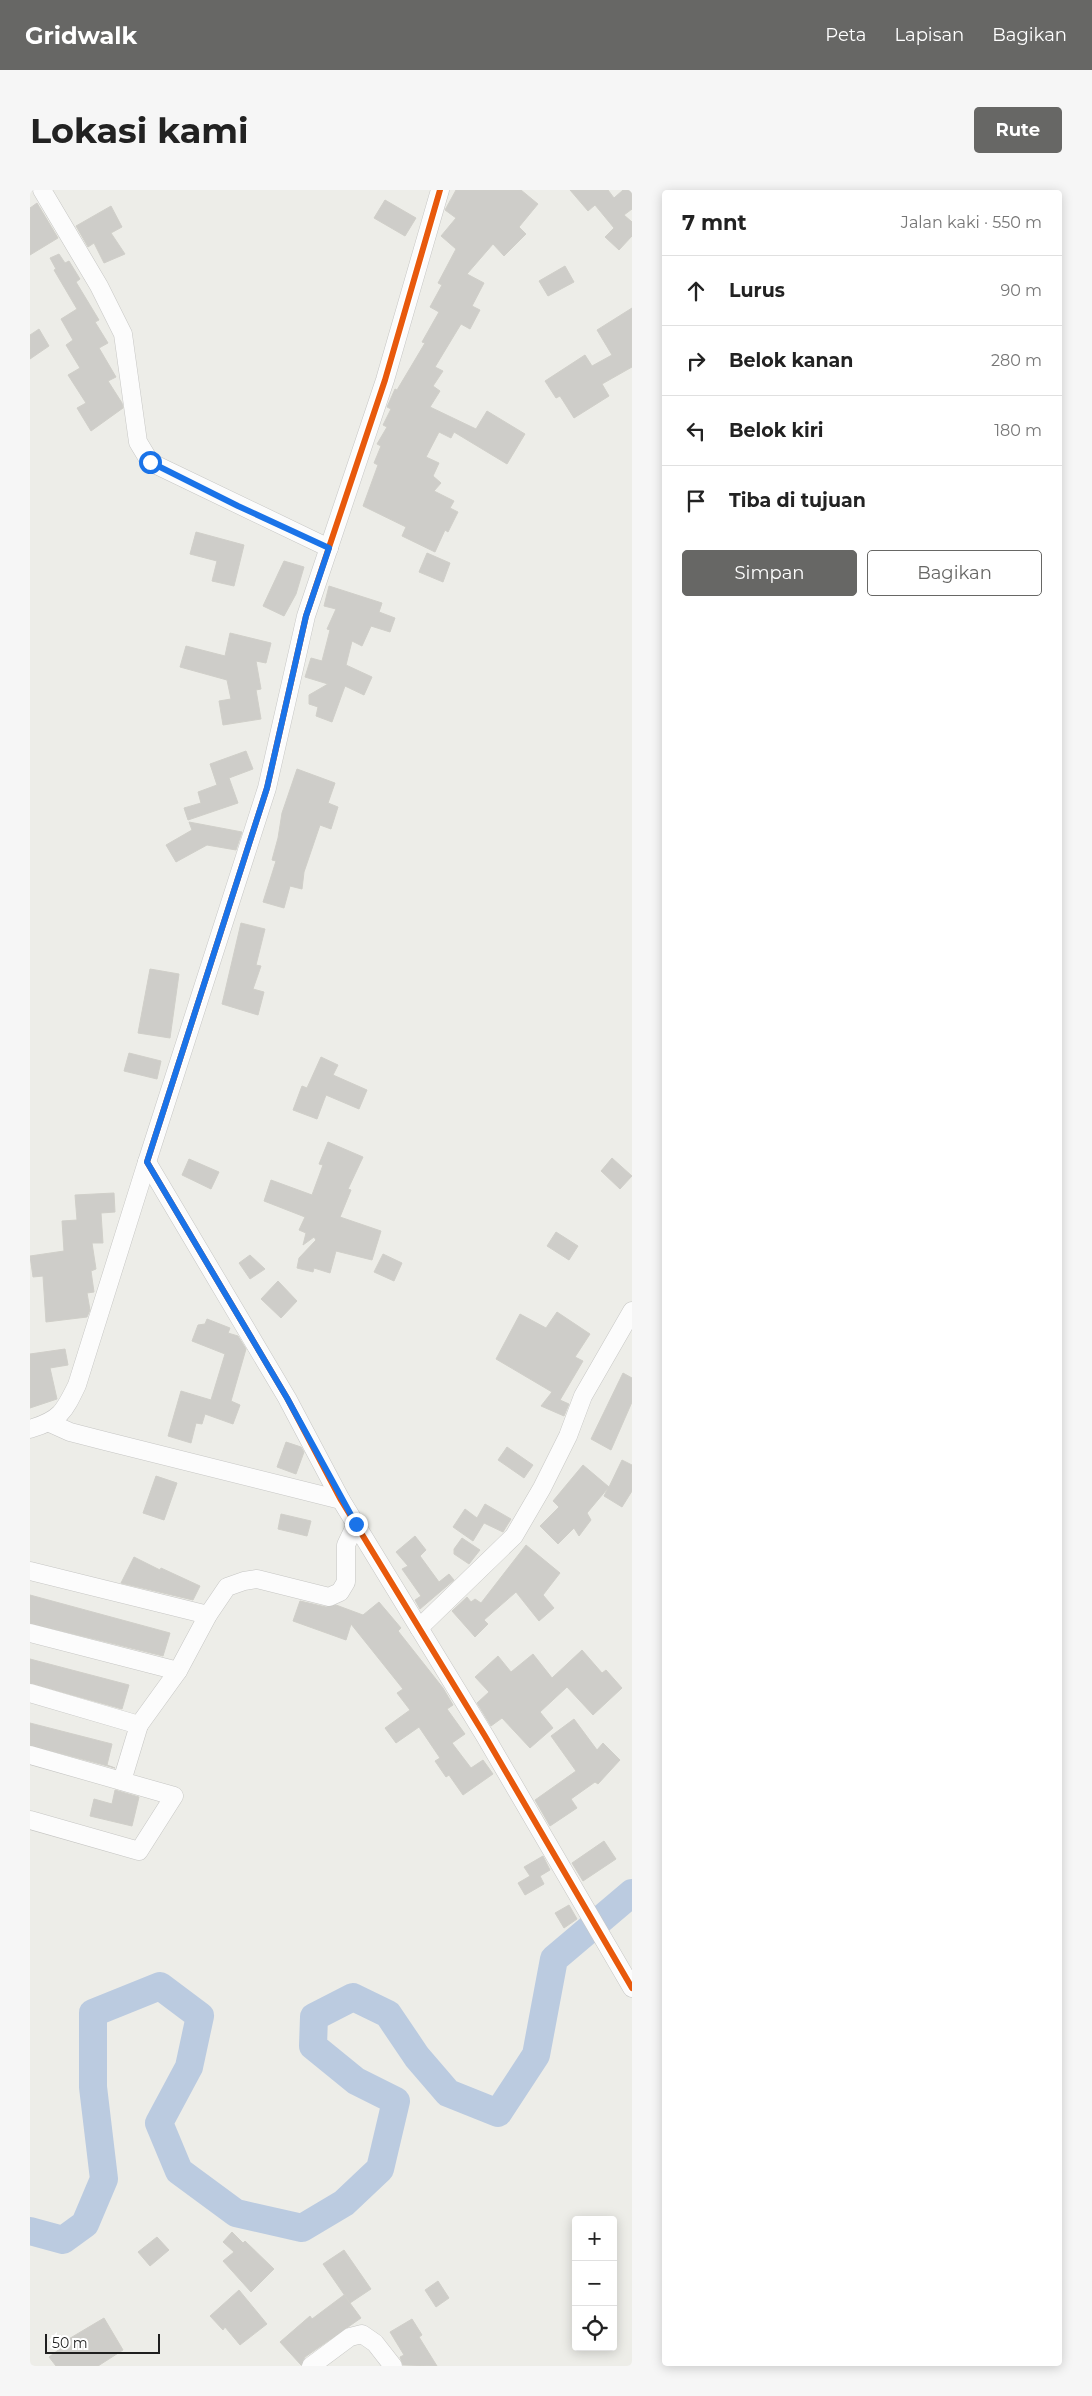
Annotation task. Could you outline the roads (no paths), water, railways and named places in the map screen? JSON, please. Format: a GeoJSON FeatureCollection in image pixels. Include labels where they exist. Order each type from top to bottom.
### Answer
{"type":"FeatureCollection","features":[{"type":"Feature","properties":{"kind":"street"},"geometry":{"type":"LineString","coordinates":[[42,190],[99,286],[123,334],[138,442],[150,462],[238,506],[329,548]]}},
{"type":"Feature","properties":{"kind":"street"},"geometry":{"type":"LineString","coordinates":[[30,1429],[50,1423],[66,1408],[76,1385],[267,788],[306,616],[385,380],[440,190]]}},
{"type":"Feature","properties":{"kind":"street"},"geometry":{"type":"LineString","coordinates":[[147,1162],[287,1398],[341,1500],[632,1988]]}},
{"type":"Feature","properties":{"kind":"street"},"geometry":{"type":"LineString","coordinates":[[419,1628],[514,1536],[542,1488],[568,1436],[583,1396],[632,1312]]}},
{"type":"Feature","properties":{"kind":"street"},"geometry":{"type":"LineString","coordinates":[[50,1423],[96,1439],[341,1500]]}},
{"type":"Feature","properties":{"kind":"street"},"geometry":{"type":"LineString","coordinates":[[122,1781],[139,1725],[178,1672],[208,1616],[227,1588],[244,1581],[257,1579],[329,1597],[336,1595],[346,1582],[346,1545],[356,1524]]}},
{"type":"Feature","properties":{"kind":"street"},"geometry":{"type":"LineString","coordinates":[[30,1571],[208,1616]]}},
{"type":"Feature","properties":{"kind":"street"},"geometry":{"type":"LineString","coordinates":[[30,1633],[178,1672]]}},
{"type":"Feature","properties":{"kind":"street"},"geometry":{"type":"LineString","coordinates":[[30,1693],[139,1725]]}},
{"type":"Feature","properties":{"kind":"street"},"geometry":{"type":"LineString","coordinates":[[30,1755],[174,1796],[139,1851],[30,1820]]}},
{"type":"Feature","properties":{"kind":"street"},"geometry":{"type":"LineString","coordinates":[[311,2366],[350,2337],[362,2334],[375,2344],[393,2366]]}},
{"type":"Feature","properties":{"kind":"waterway"},"geometry":{"type":"LineString","coordinates":[[30,2231],[63,2240],[85,2224],[104,2179],[93,2087],[93,2013],[160,1986],[200,2016],[189,2067],[159,2123],[179,2171],[236,2213],[302,2228],[344,2203],[380,2169],[396,2101],[356,2081],[313,2046],[314,2017],[353,1997],[388,2014],[417,2057],[448,2093],[498,2113],[536,2055],[554,1959],[632,1893]]}}]}
